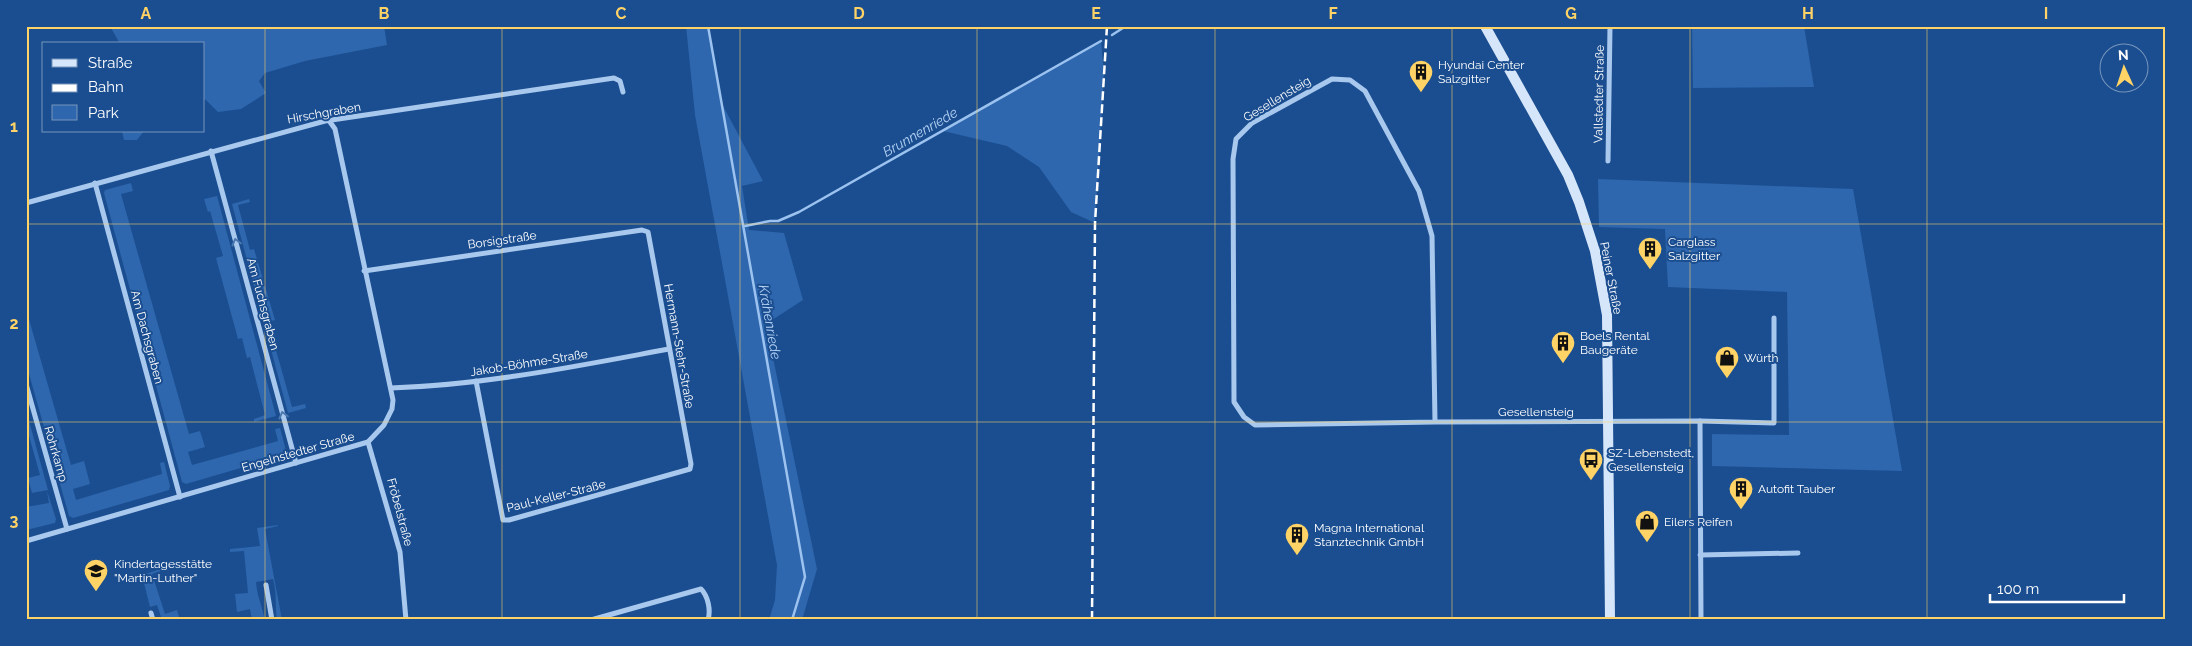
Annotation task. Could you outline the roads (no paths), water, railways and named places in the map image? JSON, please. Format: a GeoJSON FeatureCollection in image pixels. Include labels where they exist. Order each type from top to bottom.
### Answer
{"type":"FeatureCollection","features":[{"type":"Feature","properties":{"kind":"main road","name":"Peiner Straße"},"geometry":{"type":"LineString","coordinates":[[1485,26],[1568,175],[1595,251],[1607,315],[1610,620]]}},
{"type":"Feature","properties":{"kind":"street","name":"Vallstedter Straße"},"geometry":{"type":"LineString","coordinates":[[1608,161],[1610,26]]}},
{"type":"Feature","properties":{"kind":"street","name":"Hirschgraben"},"geometry":{"type":"LineString","coordinates":[[26,203],[292,128],[325,121],[330,122],[614,78],[620,81],[623,92]]}},
{"type":"Feature","properties":{"kind":"street","name":"Gesellensteig"},"geometry":{"type":"LineString","coordinates":[[1435,422],[1432,236],[1419,190],[1365,91],[1350,80],[1332,79],[1252,123],[1236,139],[1233,160],[1234,402],[1244,417],[1255,425],[1700,421],[1774,424],[1774,318]]}},
{"type":"Feature","properties":{"kind":"street","name":"Engelnstedter Straße"},"geometry":{"type":"LineString","coordinates":[[26,541],[368,442],[384,425],[390,414],[393,400],[391,388],[364,271],[335,129],[330,122]]}},
{"type":"Feature","properties":{"kind":"street","name":"Am Fuchsgraben"},"geometry":{"type":"LineString","coordinates":[[211,151],[296,462]]}},
{"type":"Feature","properties":{"kind":"street","name":"Am Dachsgraben"},"geometry":{"type":"LineString","coordinates":[[95,184],[180,497]]}},
{"type":"Feature","properties":{"kind":"street","name":"Borsigstraße"},"geometry":{"type":"LineString","coordinates":[[364,271],[642,230]]}},
{"type":"Feature","properties":{"kind":"street","name":"Hermann-Stehr-Straße"},"geometry":{"type":"LineString","coordinates":[[642,230],[648,232],[650,236],[691,464],[690,469]]}},
{"type":"Feature","properties":{"kind":"street","name":"Jakob-Böhme-Straße"},"geometry":{"type":"LineString","coordinates":[[391,388],[476,381],[562,369],[670,349]]}},
{"type":"Feature","properties":{"kind":"street","name":"Paul-Keller-Straße"},"geometry":{"type":"LineString","coordinates":[[476,381],[503,520],[576,502],[690,469]]}},
{"type":"Feature","properties":{"kind":"street","name":"Rohrkamp"},"geometry":{"type":"LineString","coordinates":[[26,384],[67,529]]}},
{"type":"Feature","properties":{"kind":"street"},"geometry":{"type":"LineString","coordinates":[[1700,421],[1701,620]]}},
{"type":"Feature","properties":{"kind":"street","name":"Fröbelstraße"},"geometry":{"type":"LineString","coordinates":[[368,442],[400,552],[406,620]]}},
{"type":"Feature","properties":{"kind":"street"},"geometry":{"type":"LineString","coordinates":[[1700,555],[1798,553]]}},
{"type":"Feature","properties":{"kind":"street"},"geometry":{"type":"LineString","coordinates":[[266,585],[272,620]]}},
{"type":"Feature","properties":{"kind":"street"},"geometry":{"type":"LineString","coordinates":[[591,620],[701,589],[704,592],[710,610],[708,620]]}},
{"type":"Feature","properties":{"kind":"street"},"geometry":{"type":"LineString","coordinates":[[151,613],[153,620]]}},
{"type":"Feature","properties":{"kind":"waterway","name":"Krähenriede"},"geometry":{"type":"LineString","coordinates":[[708,26],[805,577],[792,620]]}},
{"type":"Feature","properties":{"kind":"waterway","name":"Brunnenriede"},"geometry":{"type":"LineString","coordinates":[[1112,35],[1126,26]]}},
{"type":"Feature","properties":{"kind":"waterway","name":"Brunnenriede"},"geometry":{"type":"LineString","coordinates":[[745,226],[778,221],[799,212],[1101,41]]}},
{"type":"Feature","properties":{"kind":"railway"},"geometry":{"type":"LineString","coordinates":[[1092,620],[1095,223],[1107,26]]}},
{"type":"Feature","properties":{"kind":"place","name":"Hyundai Center Salzgitter"},"geometry":{"type":"Point","coordinates":[1421,93]}},
{"type":"Feature","properties":{"kind":"place","name":"Carglass Salzgitter"},"geometry":{"type":"Point","coordinates":[1650,270]}},
{"type":"Feature","properties":{"kind":"place","name":"Boels Rental Baugeräte"},"geometry":{"type":"Point","coordinates":[1563,364]}},
{"type":"Feature","properties":{"kind":"place","name":"Würth"},"geometry":{"type":"Point","coordinates":[1727,379]}},
{"type":"Feature","properties":{"kind":"place","name":"SZ-Lebenstedt, Gesellensteig"},"geometry":{"type":"Point","coordinates":[1591,481]}},
{"type":"Feature","properties":{"kind":"place","name":"Autofit Tauber"},"geometry":{"type":"Point","coordinates":[1741,510]}},
{"type":"Feature","properties":{"kind":"place","name":"Eilers Reifen"},"geometry":{"type":"Point","coordinates":[1647,543]}},
{"type":"Feature","properties":{"kind":"place","name":"Magna International Stanztechnik GmbH"},"geometry":{"type":"Point","coordinates":[1297,556]}},
{"type":"Feature","properties":{"kind":"place","name":"Kindertagesstätte \"Martin-Luther\""},"geometry":{"type":"Point","coordinates":[96,592]}}]}
